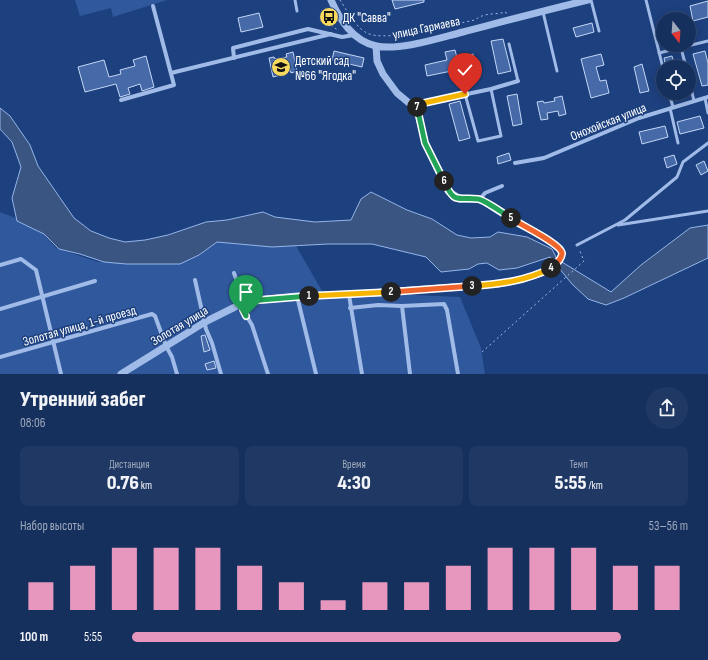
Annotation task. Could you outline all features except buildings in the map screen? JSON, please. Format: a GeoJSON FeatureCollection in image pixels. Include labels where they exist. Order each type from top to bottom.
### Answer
{"type":"FeatureCollection","features":[{"type":"Feature","properties":{"kind":"street","name":"улица Гармаева"},"geometry":{"type":"LineString","coordinates":[[354,35],[366,43],[376,46],[390,47],[422,42],[588,0]]}},
{"type":"Feature","properties":{"kind":"street"},"geometry":{"type":"LineString","coordinates":[[334,1],[341,20],[354,35]]}},
{"type":"Feature","properties":{"kind":"street"},"geometry":{"type":"LineString","coordinates":[[121,100],[174,85],[153,6]]}},
{"type":"Feature","properties":{"kind":"street"},"geometry":{"type":"LineString","coordinates":[[234,58],[233,48],[308,29],[342,37],[354,35]]}},
{"type":"Feature","properties":{"kind":"street"},"geometry":{"type":"LineString","coordinates":[[171,73],[331,34]]}},
{"type":"Feature","properties":{"kind":"street"},"geometry":{"type":"LineString","coordinates":[[376,46],[377,61],[383,74],[398,93],[415,108],[419,116],[425,143],[448,191],[460,200],[480,199],[485,193],[502,186]]}},
{"type":"Feature","properties":{"kind":"street"},"geometry":{"type":"LineString","coordinates":[[415,108],[424,103],[518,81]]}},
{"type":"Feature","properties":{"kind":"street","name":"Онохойская улица"},"geometry":{"type":"LineString","coordinates":[[515,163],[544,158],[639,118],[706,97]]}},
{"type":"Feature","properties":{"kind":"street","name":"Золотая улица"},"geometry":{"type":"LineString","coordinates":[[121,374],[205,322],[243,302],[298,296],[349,295],[498,284],[523,279],[541,273],[552,268],[560,260],[562,254],[560,250],[544,237],[519,224],[480,199]]}},
{"type":"Feature","properties":{"kind":"street"},"geometry":{"type":"LineString","coordinates":[[0,264],[21,259],[36,270],[61,374]]}},
{"type":"Feature","properties":{"kind":"street"},"geometry":{"type":"LineString","coordinates":[[234,273],[241,293],[243,310],[252,325],[268,374]]}},
{"type":"Feature","properties":{"kind":"street"},"geometry":{"type":"LineString","coordinates":[[195,280],[205,322],[221,374]]}},
{"type":"Feature","properties":{"kind":"street"},"geometry":{"type":"LineString","coordinates":[[0,309],[95,281]]}},
{"type":"Feature","properties":{"kind":"street"},"geometry":{"type":"LineString","coordinates":[[349,295],[362,374]]}},
{"type":"Feature","properties":{"kind":"street"},"geometry":{"type":"LineString","coordinates":[[298,296],[316,374]]}},
{"type":"Feature","properties":{"kind":"street"},"geometry":{"type":"LineString","coordinates":[[350,308],[378,305],[402,306],[444,304],[446,307],[458,374]]}},
{"type":"Feature","properties":{"kind":"street"},"geometry":{"type":"LineString","coordinates":[[402,306],[410,374]]}},
{"type":"Feature","properties":{"kind":"street","name":"Золотая улица, 1-й проезд"},"geometry":{"type":"LineString","coordinates":[[0,357],[152,314],[155,316],[166,346]]}},
{"type":"Feature","properties":{"kind":"street"},"geometry":{"type":"LineString","coordinates":[[166,346],[172,357],[177,374]]}},
{"type":"Feature","properties":{"kind":"lane"},"geometry":{"type":"LineString","coordinates":[[295,0],[297,11]]}},
{"type":"Feature","properties":{"kind":"lane"},"geometry":{"type":"LineString","coordinates":[[591,0],[599,31]]}},
{"type":"Feature","properties":{"kind":"lane"},"geometry":{"type":"LineString","coordinates":[[646,0],[661,60]]}},
{"type":"Feature","properties":{"kind":"lane"},"geometry":{"type":"LineString","coordinates":[[543,11],[557,71]]}},
{"type":"Feature","properties":{"kind":"lane"},"geometry":{"type":"LineString","coordinates":[[696,44],[708,41]]}},
{"type":"Feature","properties":{"kind":"lane"},"geometry":{"type":"LineString","coordinates":[[509,44],[518,81]]}},
{"type":"Feature","properties":{"kind":"lane"},"geometry":{"type":"LineString","coordinates":[[659,53],[663,52]]}},
{"type":"Feature","properties":{"kind":"lane"},"geometry":{"type":"LineString","coordinates":[[465,94],[478,142],[501,136],[491,88]]}},
{"type":"Feature","properties":{"kind":"lane"},"geometry":{"type":"LineString","coordinates":[[706,97],[708,113]]}},
{"type":"Feature","properties":{"kind":"lane"},"geometry":{"type":"LineString","coordinates":[[670,100],[678,143]]}},
{"type":"Feature","properties":{"kind":"lane"},"geometry":{"type":"LineString","coordinates":[[577,245],[625,220],[677,177],[683,162],[708,142]]}},
{"type":"Feature","properties":{"kind":"lane"},"geometry":{"type":"LineString","coordinates":[[614,226],[708,212]]}},
{"type":"Feature","properties":{"kind":"path"},"geometry":{"type":"LineString","coordinates":[[346,36],[332,26],[328,5],[334,1],[359,27],[367,33],[380,36],[409,33],[475,20],[483,15],[493,13],[506,12],[508,20]]}},
{"type":"Feature","properties":{"kind":"path"},"geometry":{"type":"LineString","coordinates":[[482,352],[584,261],[577,245]]}},
{"type":"Feature","properties":{"kind":"shaded area"},"geometry":{"type":"Polygon","coordinates":[[[75,0],[167,0],[113,17],[111,8],[80,16],[75,0]]]}},
{"type":"Feature","properties":{"kind":"shaded area"},"geometry":{"type":"Polygon","coordinates":[[[0,108],[10,116],[30,145],[38,166],[74,218],[91,231],[125,242],[145,240],[168,235],[206,222],[227,220],[263,212],[275,217],[315,222],[351,220],[361,199],[371,192],[407,210],[432,219],[457,235],[471,238],[490,237],[498,232],[527,237],[552,249],[557,259],[611,292],[641,265],[690,228],[708,225],[708,258],[606,305],[588,299],[572,284],[550,257],[517,268],[499,270],[487,263],[478,264],[469,269],[441,272],[426,257],[372,244],[328,244],[272,247],[217,242],[199,255],[180,264],[126,264],[104,262],[59,249],[44,234],[17,221],[12,198],[21,167],[12,142],[0,129],[0,108]]]}},
{"type":"Feature","properties":{"kind":"shaded area"},"geometry":{"type":"Polygon","coordinates":[[[0,212],[36,226],[56,248],[98,262],[183,259],[209,243],[236,240],[295,244],[322,291],[460,297],[481,348],[485,374],[0,374],[0,212]]]}},
{"type":"Feature","properties":{"kind":"place","name":"ДК \"Савва\""},"geometry":{"type":"Point","coordinates":[329,17]}},
{"type":"Feature","properties":{"kind":"place","name":"Детский сад №66 \"Ягодка\""},"geometry":{"type":"Point","coordinates":[281,67]}},
{"type":"Feature","properties":{"kind":"route"},"geometry":{"type":"LineString","coordinates":[[246,316],[243,310],[243,302],[251,300],[298,296],[349,295],[498,284],[523,279],[541,273],[552,268],[560,260],[562,254],[560,250],[544,237],[519,224],[480,199],[460,200],[448,191],[425,143],[419,116],[415,108],[424,103],[465,94]]}}]}
